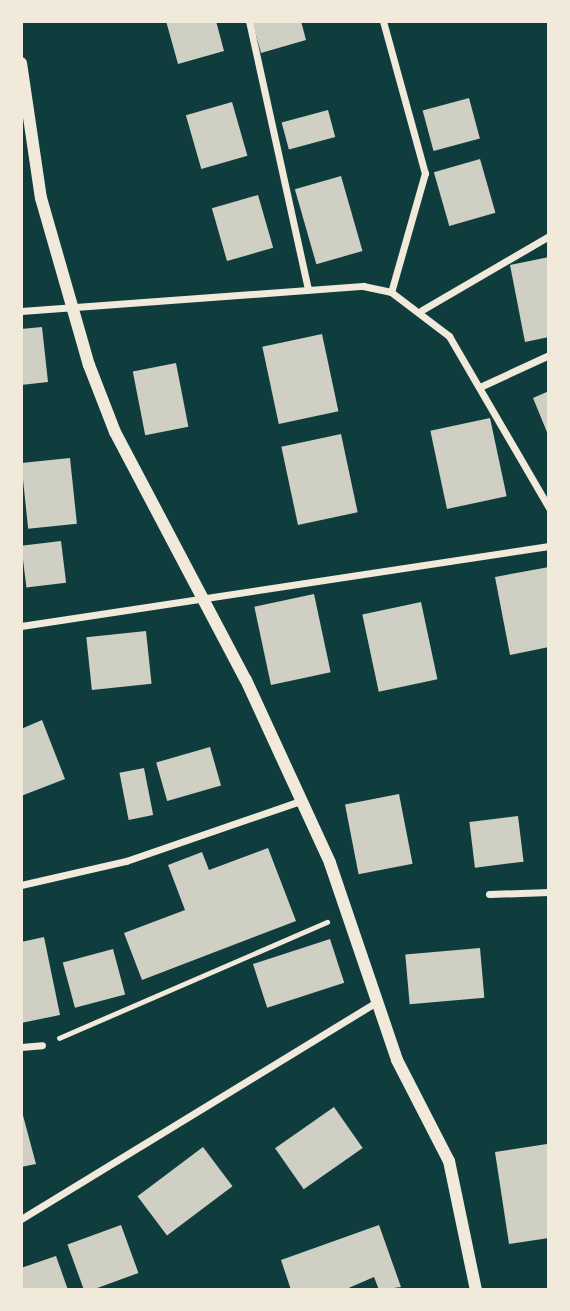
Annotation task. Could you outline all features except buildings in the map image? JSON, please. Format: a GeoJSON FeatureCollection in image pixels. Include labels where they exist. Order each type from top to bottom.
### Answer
{"type":"FeatureCollection","features":[{"type":"Feature","properties":{"kind":"street"},"geometry":{"type":"LineString","coordinates":[[249,21],[308,290]]}},
{"type":"Feature","properties":{"kind":"street"},"geometry":{"type":"LineString","coordinates":[[383,21],[425,173],[391,292]]}},
{"type":"Feature","properties":{"kind":"street"},"geometry":{"type":"LineString","coordinates":[[21,64],[41,198],[70,310],[116,432],[300,801],[349,914],[397,1060],[449,1161],[476,1290]]}},
{"type":"Feature","properties":{"kind":"street"},"geometry":{"type":"LineString","coordinates":[[422,310],[549,236]]}},
{"type":"Feature","properties":{"kind":"street"},"geometry":{"type":"LineString","coordinates":[[21,312],[308,290],[391,292],[422,310],[449,336],[482,386],[549,508]]}},
{"type":"Feature","properties":{"kind":"street"},"geometry":{"type":"LineString","coordinates":[[482,386],[549,355]]}},
{"type":"Feature","properties":{"kind":"street"},"geometry":{"type":"LineString","coordinates":[[21,626],[549,546]]}},
{"type":"Feature","properties":{"kind":"street"},"geometry":{"type":"LineString","coordinates":[[21,885],[126,861],[300,801]]}},
{"type":"Feature","properties":{"kind":"street"},"geometry":{"type":"LineString","coordinates":[[489,894],[549,892]]}},
{"type":"Feature","properties":{"kind":"street"},"geometry":{"type":"LineString","coordinates":[[21,1219],[376,1002]]}},
{"type":"Feature","properties":{"kind":"street"},"geometry":{"type":"LineString","coordinates":[[21,1047],[42,1045]]}},
{"type":"Feature","properties":{"kind":"path"},"geometry":{"type":"LineString","coordinates":[[42,1045],[349,914]]}}]}
